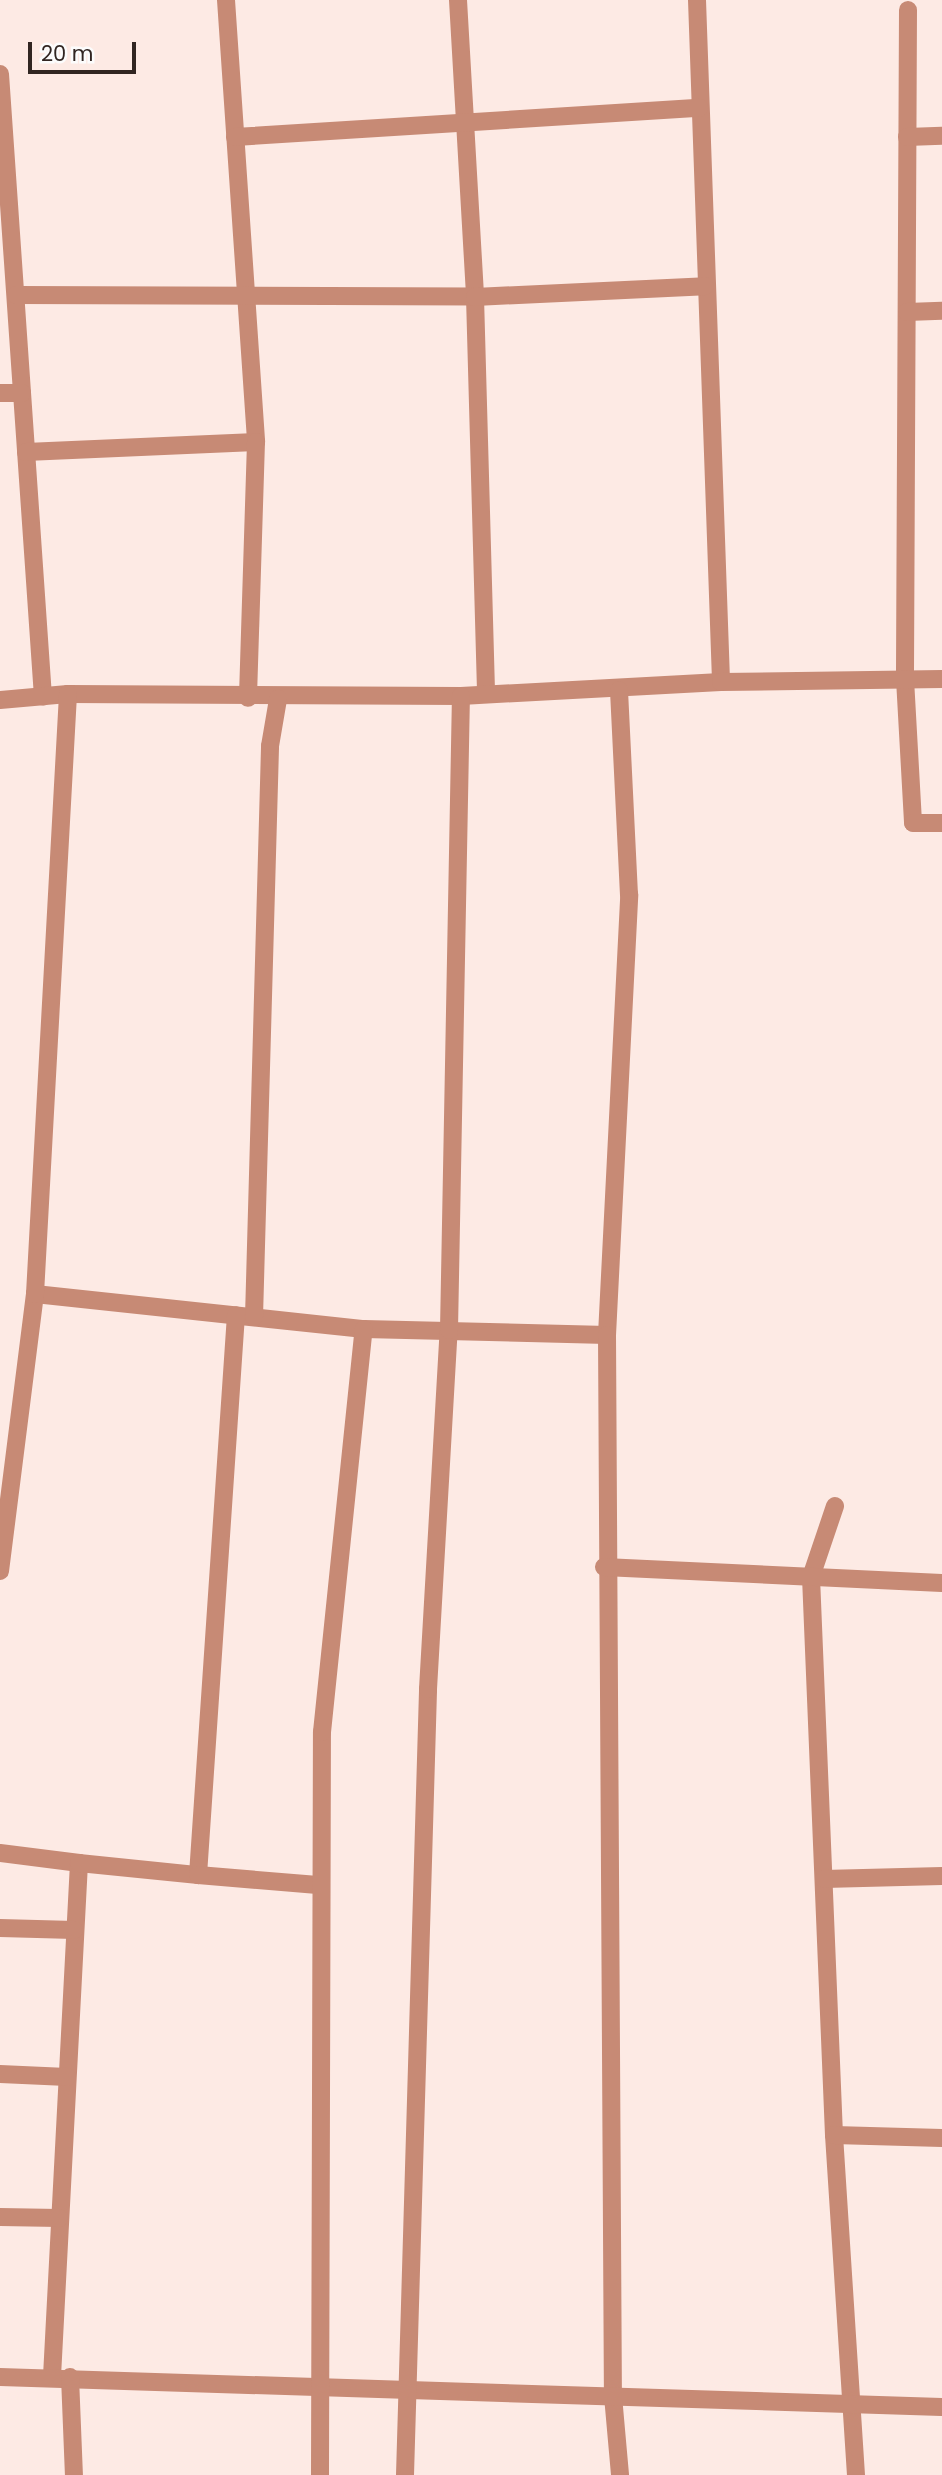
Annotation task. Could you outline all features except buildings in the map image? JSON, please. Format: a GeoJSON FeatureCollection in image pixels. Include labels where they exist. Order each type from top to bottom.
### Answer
{"type":"FeatureCollection","features":[{"type":"Feature","properties":{"kind":"street"},"geometry":{"type":"LineString","coordinates":[[226,0],[256,443],[248,698]]}},
{"type":"Feature","properties":{"kind":"street"},"geometry":{"type":"LineString","coordinates":[[458,0],[475,297],[486,694]]}},
{"type":"Feature","properties":{"kind":"street"},"geometry":{"type":"LineString","coordinates":[[697,0],[720,682]]}},
{"type":"Feature","properties":{"kind":"street"},"geometry":{"type":"LineString","coordinates":[[908,10],[905,679],[914,823],[942,823]]}},
{"type":"Feature","properties":{"kind":"street"},"geometry":{"type":"LineString","coordinates":[[0,74],[4,196],[16,295],[43,697]]}},
{"type":"Feature","properties":{"kind":"street"},"geometry":{"type":"LineString","coordinates":[[235,137],[699,108]]}},
{"type":"Feature","properties":{"kind":"street"},"geometry":{"type":"LineString","coordinates":[[907,137],[942,136]]}},
{"type":"Feature","properties":{"kind":"street"},"geometry":{"type":"LineString","coordinates":[[16,295],[475,297],[705,286]]}},
{"type":"Feature","properties":{"kind":"street"},"geometry":{"type":"LineString","coordinates":[[907,312],[942,311]]}},
{"type":"Feature","properties":{"kind":"street"},"geometry":{"type":"LineString","coordinates":[[0,393],[22,393]]}},
{"type":"Feature","properties":{"kind":"street"},"geometry":{"type":"LineString","coordinates":[[26,452],[256,443]]}},
{"type":"Feature","properties":{"kind":"street"},"geometry":{"type":"LineString","coordinates":[[0,700],[68,694],[278,699],[461,696],[619,690],[720,682],[942,679]]}},
{"type":"Feature","properties":{"kind":"street"},"geometry":{"type":"LineString","coordinates":[[619,690],[629,895],[607,1335],[604,1567],[613,2396],[620,2475]]}},
{"type":"Feature","properties":{"kind":"street"},"geometry":{"type":"LineString","coordinates":[[0,1571],[35,1294],[68,694]]}},
{"type":"Feature","properties":{"kind":"street"},"geometry":{"type":"LineString","coordinates":[[405,2475],[404,2390],[428,1689],[449,1330],[461,696]]}},
{"type":"Feature","properties":{"kind":"street"},"geometry":{"type":"LineString","coordinates":[[198,1875],[245,1316],[270,746],[278,699]]}},
{"type":"Feature","properties":{"kind":"street"},"geometry":{"type":"LineString","coordinates":[[35,1294],[364,1329],[607,1335]]}},
{"type":"Feature","properties":{"kind":"street"},"geometry":{"type":"LineString","coordinates":[[320,2475],[318,1885],[322,1732],[364,1329]]}},
{"type":"Feature","properties":{"kind":"street"},"geometry":{"type":"LineString","coordinates":[[835,1506],[811,1577],[834,2135],[856,2475]]}},
{"type":"Feature","properties":{"kind":"street"},"geometry":{"type":"LineString","coordinates":[[604,1567],[942,1583]]}},
{"type":"Feature","properties":{"kind":"street"},"geometry":{"type":"LineString","coordinates":[[0,1853],[318,1885]]}},
{"type":"Feature","properties":{"kind":"street"},"geometry":{"type":"LineString","coordinates":[[52,2377],[79,1863]]}},
{"type":"Feature","properties":{"kind":"street"},"geometry":{"type":"LineString","coordinates":[[824,1879],[942,1876]]}},
{"type":"Feature","properties":{"kind":"street"},"geometry":{"type":"LineString","coordinates":[[0,1928],[74,1930]]}},
{"type":"Feature","properties":{"kind":"street"},"geometry":{"type":"LineString","coordinates":[[0,2074],[67,2077]]}},
{"type":"Feature","properties":{"kind":"street"},"geometry":{"type":"LineString","coordinates":[[834,2135],[942,2138]]}},
{"type":"Feature","properties":{"kind":"street"},"geometry":{"type":"LineString","coordinates":[[0,2217],[59,2218]]}},
{"type":"Feature","properties":{"kind":"street"},"geometry":{"type":"LineString","coordinates":[[0,2376],[613,2396],[852,2409],[942,2407]]}},
{"type":"Feature","properties":{"kind":"street"},"geometry":{"type":"LineString","coordinates":[[70,2377],[74,2475]]}}]}
